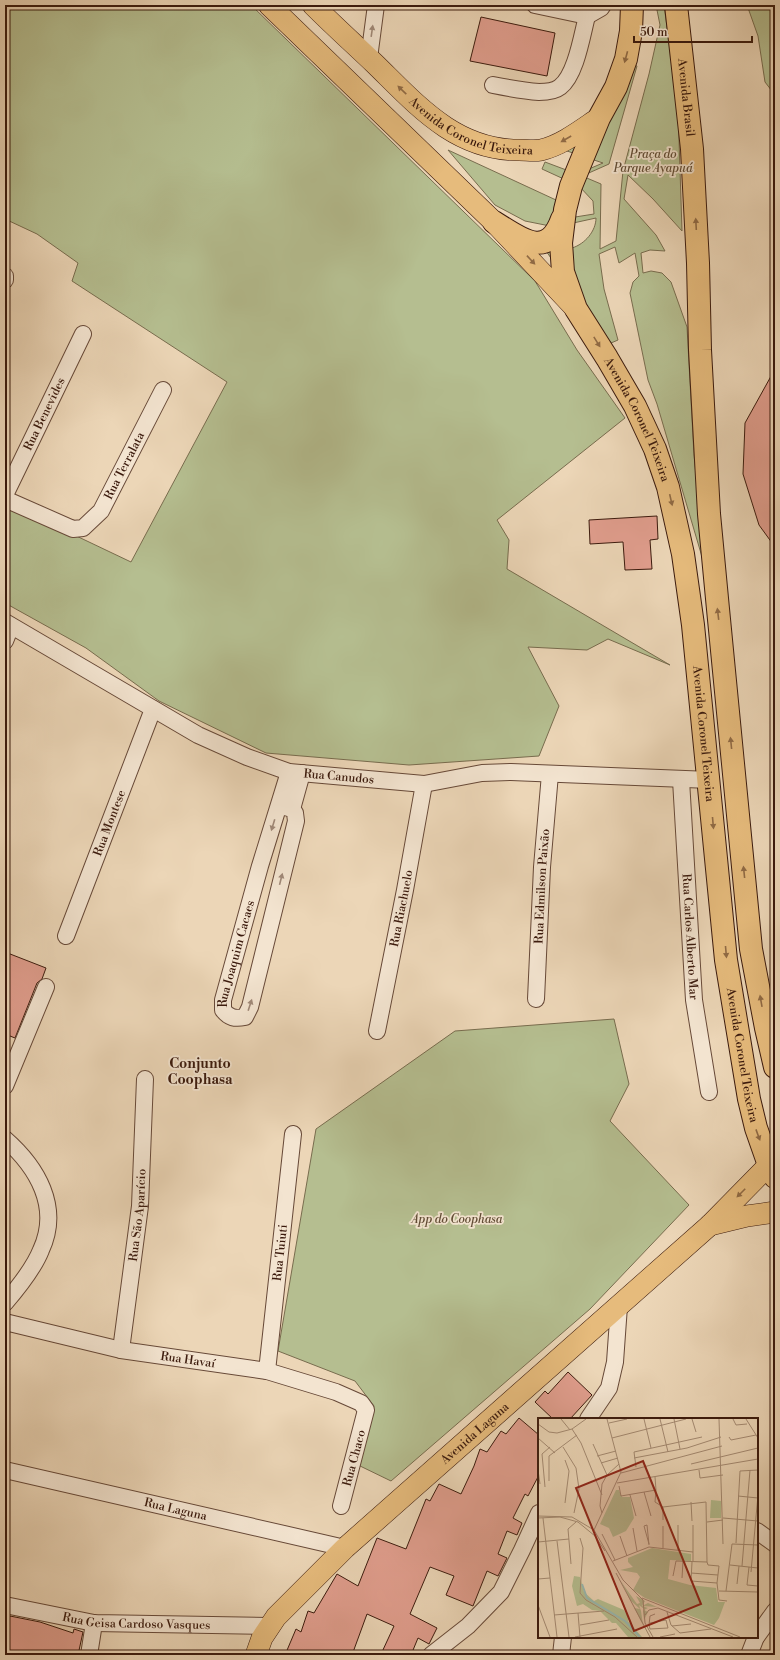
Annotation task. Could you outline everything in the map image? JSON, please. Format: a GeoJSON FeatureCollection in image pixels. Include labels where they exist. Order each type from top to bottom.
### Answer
{"type":"FeatureCollection","features":[{"type":"Feature","properties":{"kind":"highway"},"geometry":{"type":"LineString","coordinates":[[599,118],[616,87],[626,59],[632,31],[632,5]]}},
{"type":"Feature","properties":{"kind":"highway","name":"Avenida Brasil"},"geometry":{"type":"LineString","coordinates":[[676,5],[692,149],[698,263]]}},
{"type":"Feature","properties":{"kind":"highway","name":"Avenida Coronel Teixeira"},"geometry":{"type":"LineString","coordinates":[[599,118],[579,162],[565,210],[561,243],[563,272],[576,309],[635,406],[655,449],[668,487],[684,554],[690,595],[710,780],[726,960],[749,1099],[756,1128],[772,1171]]}},
{"type":"Feature","properties":{"kind":"highway"},"geometry":{"type":"LineString","coordinates":[[494,222],[529,241],[541,243],[551,239],[558,229],[565,210]]}},
{"type":"Feature","properties":{"kind":"highway","name":"Avenida Coronel Teixeira"},"geometry":{"type":"LineString","coordinates":[[698,263],[700,350],[709,514],[718,609],[751,949],[775,1066]]}},
{"type":"Feature","properties":{"kind":"main road","name":"Avenida Coronel Teixeira"},"geometry":{"type":"LineString","coordinates":[[269,5],[494,222],[576,309]]}},
{"type":"Feature","properties":{"kind":"main road","name":"Avenida Coronel Teixeira"},"geometry":{"type":"LineString","coordinates":[[313,5],[417,105],[447,129],[468,141],[484,146],[511,150],[540,150],[564,141],[599,118]]}},
{"type":"Feature","properties":{"kind":"main road","name":"Avenida Laguna"},"geometry":{"type":"LineString","coordinates":[[256,1655],[268,1626],[345,1548],[772,1171]]}},
{"type":"Feature","properties":{"kind":"main road","name":"Avenida Laguna"},"geometry":{"type":"LineString","coordinates":[[710,1225],[747,1216],[775,1212]]}},
{"type":"Feature","properties":{"kind":"street"},"geometry":{"type":"LineString","coordinates":[[369,58],[376,5]]}},
{"type":"Feature","properties":{"kind":"street"},"geometry":{"type":"LineString","coordinates":[[535,5],[587,16],[601,8],[603,5]]}},
{"type":"Feature","properties":{"kind":"street"},"geometry":{"type":"LineString","coordinates":[[493,86],[540,92],[560,87],[568,78],[574,63],[587,16]]}},
{"type":"Feature","properties":{"kind":"street","name":"Rua Benevides"},"geometry":{"type":"LineString","coordinates":[[5,494],[83,334]]}},
{"type":"Feature","properties":{"kind":"street","name":"Rua Terralata"},"geometry":{"type":"LineString","coordinates":[[5,499],[73,529],[83,528],[101,511],[163,390]]}},
{"type":"Feature","properties":{"kind":"street"},"geometry":{"type":"LineString","coordinates":[[5,641],[8,624]]}},
{"type":"Feature","properties":{"kind":"street","name":"Rua Canudos"},"geometry":{"type":"LineString","coordinates":[[8,624],[198,735],[240,754],[296,773],[424,784],[482,773],[511,772],[710,780]]}},
{"type":"Feature","properties":{"kind":"street","name":"Rua Montese"},"geometry":{"type":"LineString","coordinates":[[66,936],[153,709]]}},
{"type":"Feature","properties":{"kind":"street","name":"Rua Joaquim Cacaes"},"geometry":{"type":"LineString","coordinates":[[286,807],[295,814],[296,821],[250,1007],[246,1017],[237,1018],[228,1016],[223,1010],[223,1000],[227,980],[286,807],[296,773]]}},
{"type":"Feature","properties":{"kind":"street","name":"Rua Edmilson Paixão"},"geometry":{"type":"LineString","coordinates":[[536,999],[542,867],[550,774]]}},
{"type":"Feature","properties":{"kind":"street","name":"Rua Carlos Alberto Mar"},"geometry":{"type":"LineString","coordinates":[[681,780],[694,1000],[710,1092]]}},
{"type":"Feature","properties":{"kind":"street","name":"Rua Riachuelo"},"geometry":{"type":"LineString","coordinates":[[377,1031],[406,890],[424,784]]}},
{"type":"Feature","properties":{"kind":"street"},"geometry":{"type":"LineString","coordinates":[[5,1086],[46,987]]}},
{"type":"Feature","properties":{"kind":"street","name":"Rua São Aparício"},"geometry":{"type":"LineString","coordinates":[[121,1350],[140,1206],[145,1079]]}},
{"type":"Feature","properties":{"kind":"street","name":"Rua Tuiuti"},"geometry":{"type":"LineString","coordinates":[[267,1371],[294,1134]]}},
{"type":"Feature","properties":{"kind":"street"},"geometry":{"type":"LineString","coordinates":[[5,1139],[20,1152],[40,1180],[48,1208],[48,1225],[42,1250],[5,1303]]}},
{"type":"Feature","properties":{"kind":"street"},"geometry":{"type":"LineString","coordinates":[[589,1418],[609,1388],[615,1362],[619,1306]]}},
{"type":"Feature","properties":{"kind":"street","name":"Rua Havaí"},"geometry":{"type":"LineString","coordinates":[[5,1322],[121,1350],[267,1371],[336,1392],[361,1404],[366,1410]]}},
{"type":"Feature","properties":{"kind":"street","name":"Rua Chaco"},"geometry":{"type":"LineString","coordinates":[[341,1506],[366,1410]]}},
{"type":"Feature","properties":{"kind":"street","name":"Rua Laguna"},"geometry":{"type":"LineString","coordinates":[[5,1470],[345,1548]]}},
{"type":"Feature","properties":{"kind":"street"},"geometry":{"type":"LineString","coordinates":[[431,1655],[468,1626],[501,1592],[538,1515]]}},
{"type":"Feature","properties":{"kind":"street"},"geometry":{"type":"LineString","coordinates":[[758,1532],[775,1544]]}},
{"type":"Feature","properties":{"kind":"street","name":"Rua Geisa Cardoso Vasques"},"geometry":{"type":"LineString","coordinates":[[5,1605],[94,1623],[268,1626]]}},
{"type":"Feature","properties":{"kind":"street"},"geometry":{"type":"LineString","coordinates":[[758,1636],[775,1611]]}},
{"type":"Feature","properties":{"kind":"street"},"geometry":{"type":"LineString","coordinates":[[89,1655],[94,1623]]}},
{"type":"Feature","properties":{"kind":"street"},"geometry":{"type":"LineString","coordinates":[[561,1655],[563,1638]]}},
{"type":"Feature","properties":{"kind":"street"},"geometry":{"type":"LineString","coordinates":[[749,1655],[757,1638]]}},
{"type":"Feature","properties":{"kind":"green space"},"geometry":{"type":"Polygon","coordinates":[[[5,5],[251,5],[535,281],[577,350],[625,418],[497,520],[509,540],[507,569],[670,665],[608,639],[587,650],[528,647],[559,706],[539,756],[409,765],[266,753],[159,701],[86,648],[5,603],[5,502],[131,562],[227,382],[72,281],[78,263],[37,234],[5,219],[5,5]]]}},
{"type":"Feature","properties":{"kind":"green space","name":"Praça do Parque Ayapuá"},"geometry":{"type":"Polygon","coordinates":[[[656,5],[664,5],[678,109],[682,231],[653,199],[628,175],[624,199],[656,235],[665,251],[650,250],[641,253],[643,273],[651,271],[662,273],[671,282],[687,327],[694,455],[705,567],[657,404],[648,380],[630,293],[633,282],[639,276],[635,253],[619,263],[615,247],[599,254],[604,289],[618,340],[611,343],[546,251],[569,249],[577,246],[592,232],[596,223],[596,218],[555,227],[525,221],[495,205],[448,150],[556,200],[566,208],[569,218],[594,214],[593,201],[579,186],[542,169],[545,162],[577,174],[603,163],[555,147],[578,138],[631,63],[637,66],[609,164],[582,176],[601,184],[600,249],[616,241],[623,171],[649,74],[660,25],[656,5]]]}},
{"type":"Feature","properties":{"kind":"green space"},"geometry":{"type":"Polygon","coordinates":[[[747,5],[775,5],[775,95],[765,82],[758,36],[747,5]]]}},
{"type":"Feature","properties":{"kind":"green space","name":"App do Coophasa"},"geometry":{"type":"Polygon","coordinates":[[[614,1019],[629,1084],[610,1121],[689,1205],[590,1309],[391,1481],[358,1465],[374,1406],[355,1381],[278,1351],[316,1129],[455,1031],[614,1019]]]}},
{"type":"Feature","properties":{"kind":"building"},"geometry":{"type":"Polygon","coordinates":[[[481,17],[555,33],[547,76],[470,61],[481,17]]]}},
{"type":"Feature","properties":{"kind":"building"},"geometry":{"type":"Polygon","coordinates":[[[775,369],[775,547],[759,525],[743,474],[745,423],[775,369]]]}},
{"type":"Feature","properties":{"kind":"building"},"geometry":{"type":"Polygon","coordinates":[[[657,516],[658,539],[650,540],[652,569],[625,570],[623,542],[590,544],[589,520],[657,516]]]}},
{"type":"Feature","properties":{"kind":"building"},"geometry":{"type":"Polygon","coordinates":[[[5,952],[46,968],[42,979],[37,983],[15,1038],[5,1034],[5,1024],[9,1015],[5,1013],[5,952]]]}},
{"type":"Feature","properties":{"kind":"building"},"geometry":{"type":"Polygon","coordinates":[[[568,1372],[592,1395],[571,1418],[552,1418],[535,1402],[545,1391],[548,1394],[568,1372]]]}},
{"type":"Feature","properties":{"kind":"building"},"geometry":{"type":"Polygon","coordinates":[[[519,1418],[538,1434],[538,1477],[528,1496],[525,1494],[513,1518],[522,1523],[517,1535],[507,1531],[498,1554],[507,1558],[498,1576],[487,1571],[473,1606],[446,1595],[454,1576],[430,1567],[410,1614],[437,1628],[429,1644],[418,1638],[411,1655],[390,1655],[382,1652],[394,1626],[367,1614],[352,1655],[285,1655],[296,1629],[301,1632],[308,1611],[314,1613],[337,1574],[358,1586],[377,1538],[406,1549],[426,1499],[430,1501],[439,1484],[461,1494],[480,1449],[487,1452],[501,1431],[506,1434],[519,1418]]]}},
{"type":"Feature","properties":{"kind":"building"},"geometry":{"type":"Polygon","coordinates":[[[10,1616],[40,1622],[73,1633],[74,1629],[83,1632],[78,1655],[5,1655],[5,1631],[10,1616]]]}},
{"type":"Feature","properties":{"kind":"district","name":"Conjunto Coophasa"},"geometry":{"type":"Point","coordinates":[200,1072]}}]}
